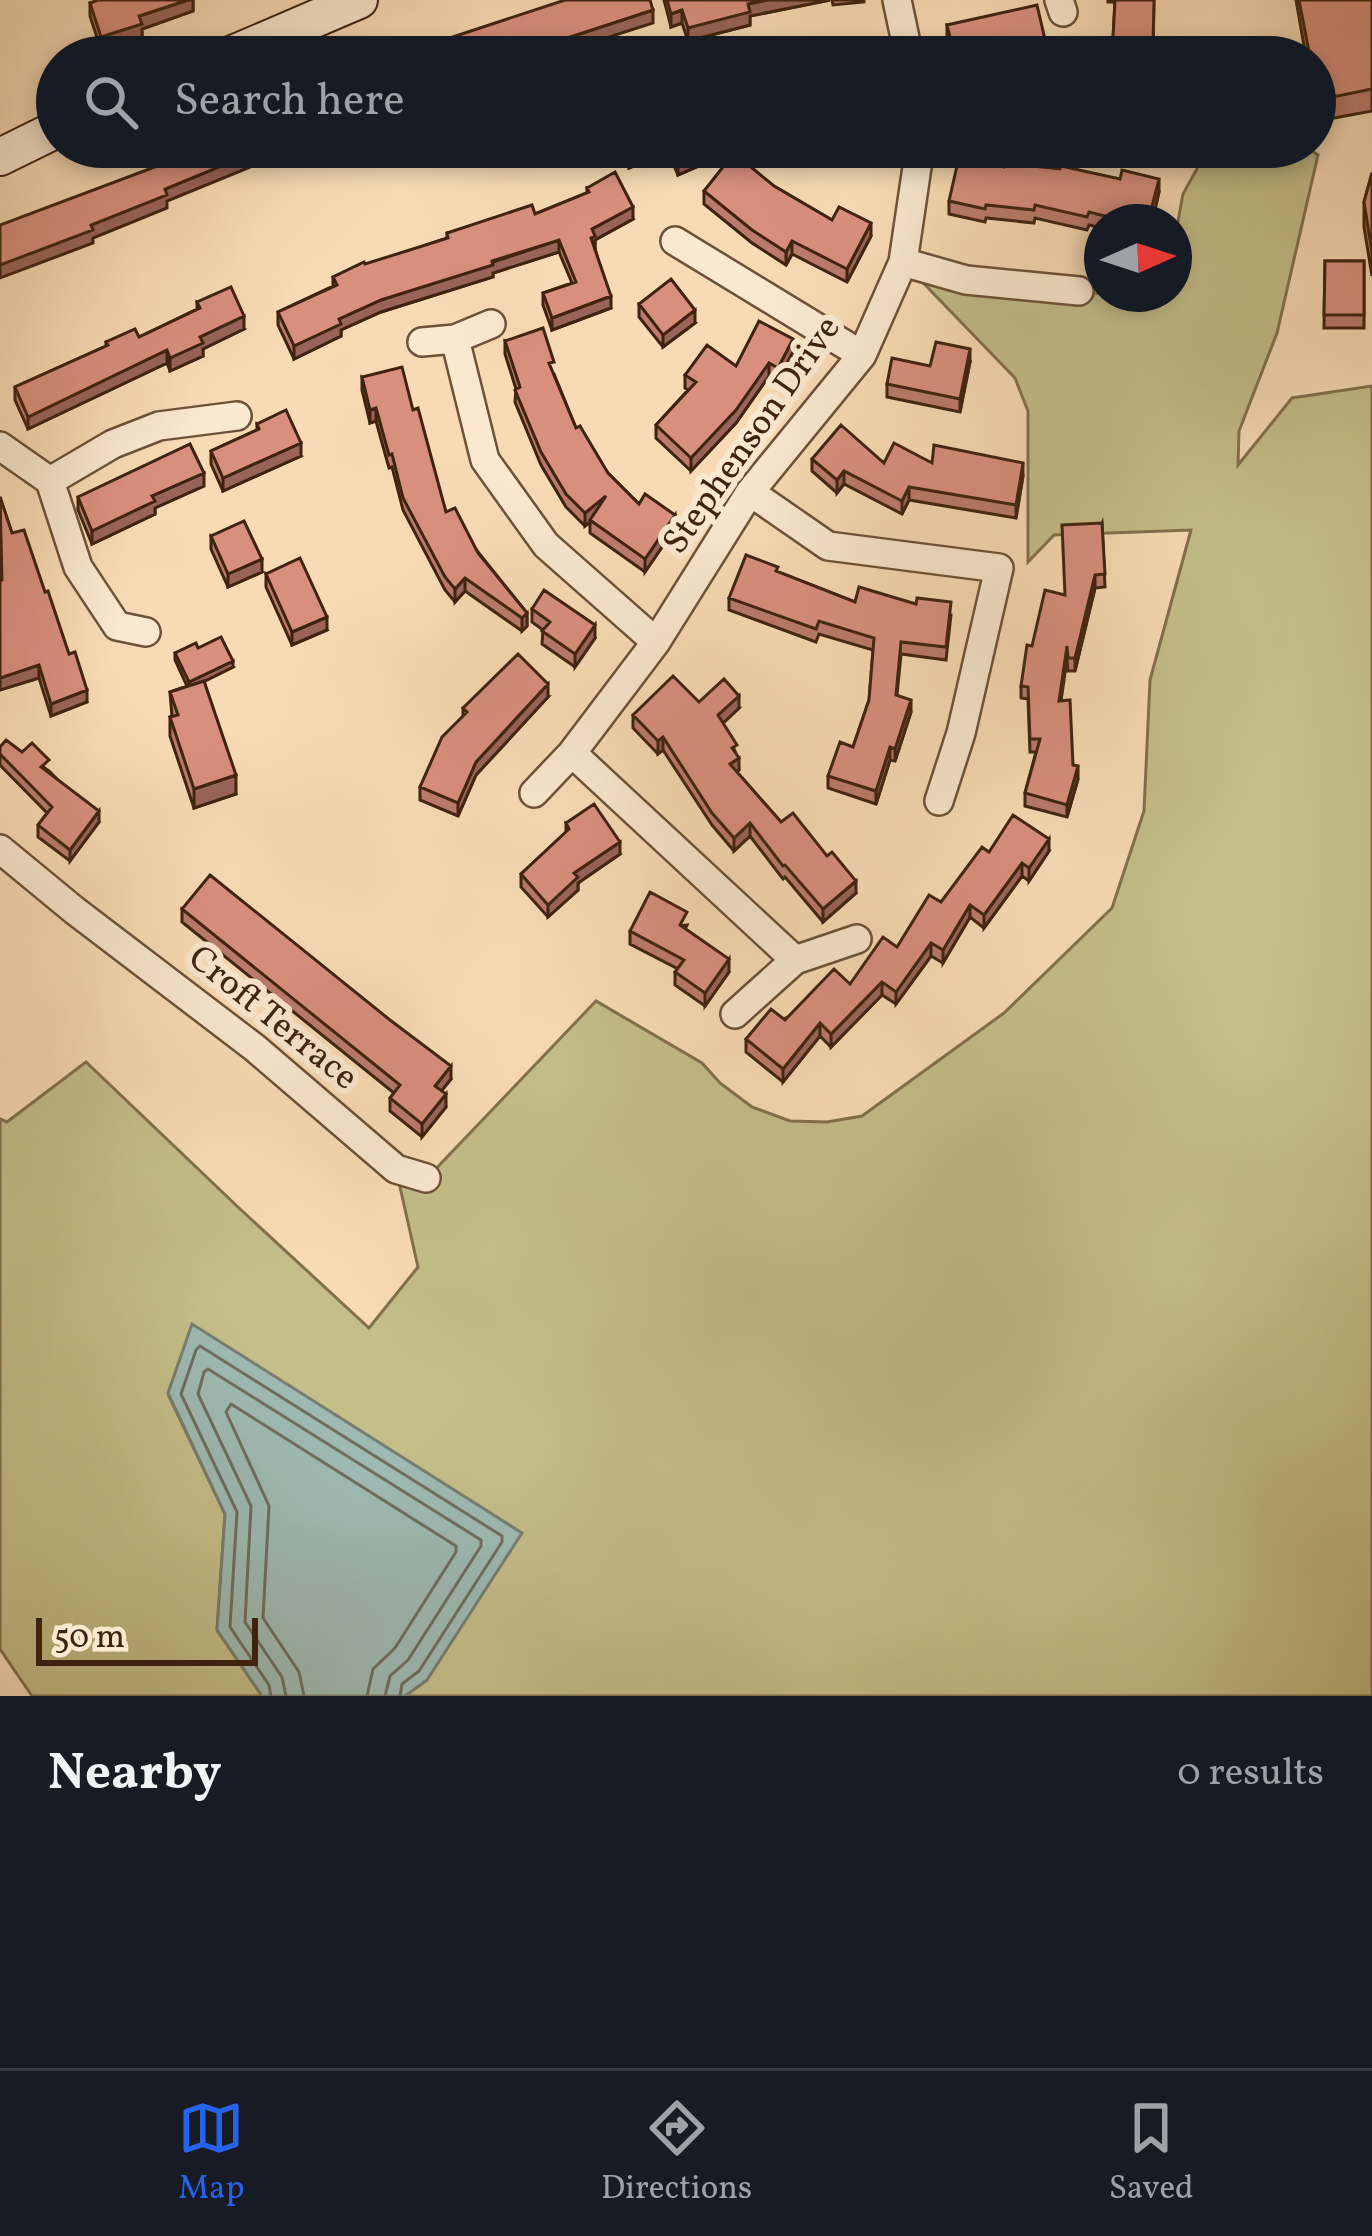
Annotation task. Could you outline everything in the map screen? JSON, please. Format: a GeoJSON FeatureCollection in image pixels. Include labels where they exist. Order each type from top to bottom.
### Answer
{"type":"FeatureCollection","features":[{"type":"Feature","properties":{"kind":"street"},"geometry":{"type":"LineString","coordinates":[[275,36],[359,0]]}},
{"type":"Feature","properties":{"kind":"street"},"geometry":{"type":"LineString","coordinates":[[908,2],[909,36]]}},
{"type":"Feature","properties":{"kind":"street"},"geometry":{"type":"LineString","coordinates":[[0,157],[36,139]]}},
{"type":"Feature","properties":{"kind":"street","name":"Stephenson Drive"},"geometry":{"type":"LineString","coordinates":[[534,793],[572,754],[656,641],[750,492],[862,356],[903,262],[917,168]]}},
{"type":"Feature","properties":{"kind":"street"},"geometry":{"type":"LineString","coordinates":[[675,241],[862,356]]}},
{"type":"Feature","properties":{"kind":"street"},"geometry":{"type":"LineString","coordinates":[[903,262],[965,280],[1078,291]]}},
{"type":"Feature","properties":{"kind":"street"},"geometry":{"type":"LineString","coordinates":[[422,342],[455,339],[491,324]]}},
{"type":"Feature","properties":{"kind":"street"},"geometry":{"type":"LineString","coordinates":[[455,339],[485,460],[546,545],[656,641]]}},
{"type":"Feature","properties":{"kind":"street"},"geometry":{"type":"LineString","coordinates":[[50,481],[113,444],[159,426],[236,416]]}},
{"type":"Feature","properties":{"kind":"street"},"geometry":{"type":"LineString","coordinates":[[0,446],[50,481],[78,567],[117,626],[146,632]]}},
{"type":"Feature","properties":{"kind":"street"},"geometry":{"type":"LineString","coordinates":[[750,492],[828,546],[999,568],[962,733],[939,801]]}},
{"type":"Feature","properties":{"kind":"street"},"geometry":{"type":"LineString","coordinates":[[572,754],[795,960]]}},
{"type":"Feature","properties":{"kind":"street","name":"Croft Terrace"},"geometry":{"type":"LineString","coordinates":[[0,849],[255,1048],[396,1169],[426,1178]]}},
{"type":"Feature","properties":{"kind":"street"},"geometry":{"type":"LineString","coordinates":[[735,1014],[795,960],[857,939]]}},
{"type":"Feature","properties":{"kind":"shaded area"},"geometry":{"type":"Polygon","coordinates":[[[1197,168],[1315,168],[1277,333],[1239,431],[1238,465],[1292,398],[1372,386],[1372,1696],[405,1696],[427,1680],[168,1394],[225,1514],[217,1630],[262,1696],[32,1696],[0,1649],[0,1119],[7,1122],[86,1062],[369,1328],[418,1267],[396,1169],[427,1178],[596,1001],[702,1063],[752,1107],[790,1121],[862,1116],[1004,1013],[1112,908],[1144,811],[1150,680],[1191,530],[1054,535],[1028,562],[1028,411],[1015,378],[903,262],[1084,291],[1084,312],[1192,312],[1192,204],[1181,204],[1197,168]]]}},
{"type":"Feature","properties":{"kind":"water"},"geometry":{"type":"Polygon","coordinates":[[[192,1324],[522,1533],[427,1680],[405,1696],[262,1696],[217,1630],[225,1514],[168,1393],[192,1324]]]}},
{"type":"Feature","properties":{"kind":"building"},"geometry":{"type":"Polygon","coordinates":[[[188,0],[139,16],[142,24],[104,36],[90,3],[188,0]]]}},
{"type":"Feature","properties":{"kind":"building"},"geometry":{"type":"Polygon","coordinates":[[[565,0],[650,0],[653,10],[573,36],[456,36],[565,0]]]}},
{"type":"Feature","properties":{"kind":"building"},"geometry":{"type":"Polygon","coordinates":[[[667,0],[767,0],[748,4],[750,12],[688,28],[682,10],[671,14],[667,0]]]}},
{"type":"Feature","properties":{"kind":"building"},"geometry":{"type":"Polygon","coordinates":[[[1115,0],[1154,0],[1153,36],[1113,36],[1115,0]]]}},
{"type":"Feature","properties":{"kind":"building"},"geometry":{"type":"Polygon","coordinates":[[[1299,0],[1372,0],[1372,89],[1336,96],[1336,36],[1306,36],[1299,0]]]}},
{"type":"Feature","properties":{"kind":"building"},"geometry":{"type":"Polygon","coordinates":[[[1037,5],[1044,36],[950,36],[947,25],[1037,5]]]}},
{"type":"Feature","properties":{"kind":"building"},"geometry":{"type":"Polygon","coordinates":[[[152,168],[216,168],[165,189],[167,195],[91,225],[93,230],[0,265],[0,225],[152,168]]]}},
{"type":"Feature","properties":{"kind":"building"},"geometry":{"type":"Polygon","coordinates":[[[722,168],[752,168],[832,220],[839,207],[871,223],[847,269],[792,241],[786,252],[704,191],[722,168]]]}},
{"type":"Feature","properties":{"kind":"building"},"geometry":{"type":"Polygon","coordinates":[[[956,168],[1070,168],[1120,179],[1122,170],[1159,179],[1153,204],[1084,204],[1084,216],[1035,205],[1034,210],[986,205],[985,209],[949,201],[956,168]]]}},
{"type":"Feature","properties":{"kind":"building"},"geometry":{"type":"Polygon","coordinates":[[[615,172],[633,207],[592,229],[595,236],[591,238],[611,296],[552,318],[543,293],[576,282],[559,240],[381,300],[294,346],[278,312],[337,285],[333,277],[532,205],[535,214],[589,192],[587,188],[615,172]]]}},
{"type":"Feature","properties":{"kind":"building"},"geometry":{"type":"Polygon","coordinates":[[[1372,173],[1372,252],[1364,202],[1372,173]]]}},
{"type":"Feature","properties":{"kind":"building"},"geometry":{"type":"Polygon","coordinates":[[[1325,261],[1364,261],[1364,315],[1324,315],[1325,261]]]}},
{"type":"Feature","properties":{"kind":"building"},"geometry":{"type":"Polygon","coordinates":[[[671,279],[695,310],[663,335],[639,304],[671,279]]]}},
{"type":"Feature","properties":{"kind":"building"},"geometry":{"type":"Polygon","coordinates":[[[231,287],[244,316],[200,337],[203,343],[170,358],[167,350],[28,417],[15,387],[135,329],[139,337],[200,308],[197,302],[231,287]]]}},
{"type":"Feature","properties":{"kind":"building"},"geometry":{"type":"Polygon","coordinates":[[[759,321],[793,339],[778,368],[769,363],[736,410],[691,458],[656,425],[696,382],[685,375],[707,345],[736,366],[759,321]]]}},
{"type":"Feature","properties":{"kind":"building"},"geometry":{"type":"Polygon","coordinates":[[[543,328],[554,362],[549,363],[576,428],[580,426],[608,473],[639,504],[645,494],[675,515],[645,559],[590,520],[606,496],[585,513],[566,494],[541,452],[515,390],[520,387],[505,341],[543,328]]]}},
{"type":"Feature","properties":{"kind":"building"},"geometry":{"type":"Polygon","coordinates":[[[936,342],[970,349],[960,399],[887,384],[892,358],[930,366],[936,342]]]}},
{"type":"Feature","properties":{"kind":"building"},"geometry":{"type":"Polygon","coordinates":[[[402,367],[446,512],[455,508],[478,553],[527,613],[522,618],[465,578],[455,589],[403,498],[392,454],[376,408],[370,410],[362,377],[402,367]]]}},
{"type":"Feature","properties":{"kind":"building"},"geometry":{"type":"Polygon","coordinates":[[[286,410],[301,443],[223,478],[211,451],[259,429],[257,424],[286,410]]]}},
{"type":"Feature","properties":{"kind":"building"},"geometry":{"type":"Polygon","coordinates":[[[841,425],[884,463],[894,443],[932,463],[934,445],[1023,463],[1016,505],[909,487],[902,501],[844,471],[837,480],[812,459],[841,425]]]}},
{"type":"Feature","properties":{"kind":"building"},"geometry":{"type":"Polygon","coordinates":[[[190,444],[204,473],[92,531],[78,497],[190,444]]]}},
{"type":"Feature","properties":{"kind":"building"},"geometry":{"type":"Polygon","coordinates":[[[0,497],[12,533],[24,530],[87,690],[51,704],[39,665],[0,678],[0,497]]]}},
{"type":"Feature","properties":{"kind":"building"},"geometry":{"type":"Polygon","coordinates":[[[244,521],[262,559],[228,574],[211,536],[244,521]]]}},
{"type":"Feature","properties":{"kind":"building"},"geometry":{"type":"Polygon","coordinates":[[[1102,523],[1105,574],[1095,575],[1075,658],[1068,658],[1067,646],[1059,701],[1070,700],[1073,765],[1078,766],[1067,805],[1025,793],[1040,739],[1030,739],[1028,687],[1021,686],[1027,645],[1032,646],[1045,590],[1065,595],[1062,525],[1102,523]]]}},
{"type":"Feature","properties":{"kind":"building"},"geometry":{"type":"Polygon","coordinates":[[[746,555],[855,602],[859,587],[916,604],[917,598],[951,602],[946,647],[901,642],[896,695],[911,700],[876,791],[828,776],[840,742],[853,747],[869,700],[874,638],[819,621],[816,629],[729,598],[746,555]]]}},
{"type":"Feature","properties":{"kind":"building"},"geometry":{"type":"Polygon","coordinates":[[[300,558],[327,617],[292,632],[266,574],[300,558]]]}},
{"type":"Feature","properties":{"kind":"building"},"geometry":{"type":"Polygon","coordinates":[[[544,590],[595,625],[575,654],[542,631],[550,622],[532,609],[544,590]]]}},
{"type":"Feature","properties":{"kind":"building"},"geometry":{"type":"Polygon","coordinates":[[[221,637],[233,661],[189,682],[175,653],[221,637]]]}},
{"type":"Feature","properties":{"kind":"building"},"geometry":{"type":"Polygon","coordinates":[[[518,654],[548,684],[476,762],[458,803],[420,787],[442,737],[467,712],[463,708],[518,654]]]}},
{"type":"Feature","properties":{"kind":"building"},"geometry":{"type":"Polygon","coordinates":[[[673,676],[699,702],[724,679],[739,696],[718,715],[737,745],[732,748],[739,758],[730,764],[781,822],[793,813],[827,856],[832,852],[856,881],[823,909],[750,823],[734,838],[712,813],[663,737],[658,741],[633,715],[673,676]]]}},
{"type":"Feature","properties":{"kind":"building"},"geometry":{"type":"Polygon","coordinates":[[[204,681],[236,775],[194,789],[170,717],[178,715],[170,692],[204,681]]]}},
{"type":"Feature","properties":{"kind":"building"},"geometry":{"type":"Polygon","coordinates":[[[6,740],[22,752],[32,743],[49,760],[41,767],[99,811],[70,850],[38,825],[52,807],[0,754],[6,740]]]}},
{"type":"Feature","properties":{"kind":"building"},"geometry":{"type":"Polygon","coordinates":[[[594,804],[620,842],[574,873],[578,877],[548,905],[521,874],[569,829],[566,823],[594,804]]]}},
{"type":"Feature","properties":{"kind":"building"},"geometry":{"type":"Polygon","coordinates":[[[1013,815],[1049,839],[1029,868],[1022,863],[984,915],[970,905],[943,950],[931,943],[896,992],[882,982],[831,1034],[820,1023],[783,1069],[746,1039],[771,1009],[785,1020],[834,969],[850,984],[883,937],[897,947],[929,895],[941,902],[982,847],[989,852],[1013,815]]]}},
{"type":"Feature","properties":{"kind":"building"},"geometry":{"type":"Polygon","coordinates":[[[210,875],[451,1066],[435,1086],[446,1094],[422,1124],[390,1098],[400,1085],[182,909],[210,875]]]}},
{"type":"Feature","properties":{"kind":"building"},"geometry":{"type":"Polygon","coordinates":[[[650,892],[687,912],[680,925],[729,959],[705,993],[675,972],[684,960],[630,931],[650,892]]]}}]}
